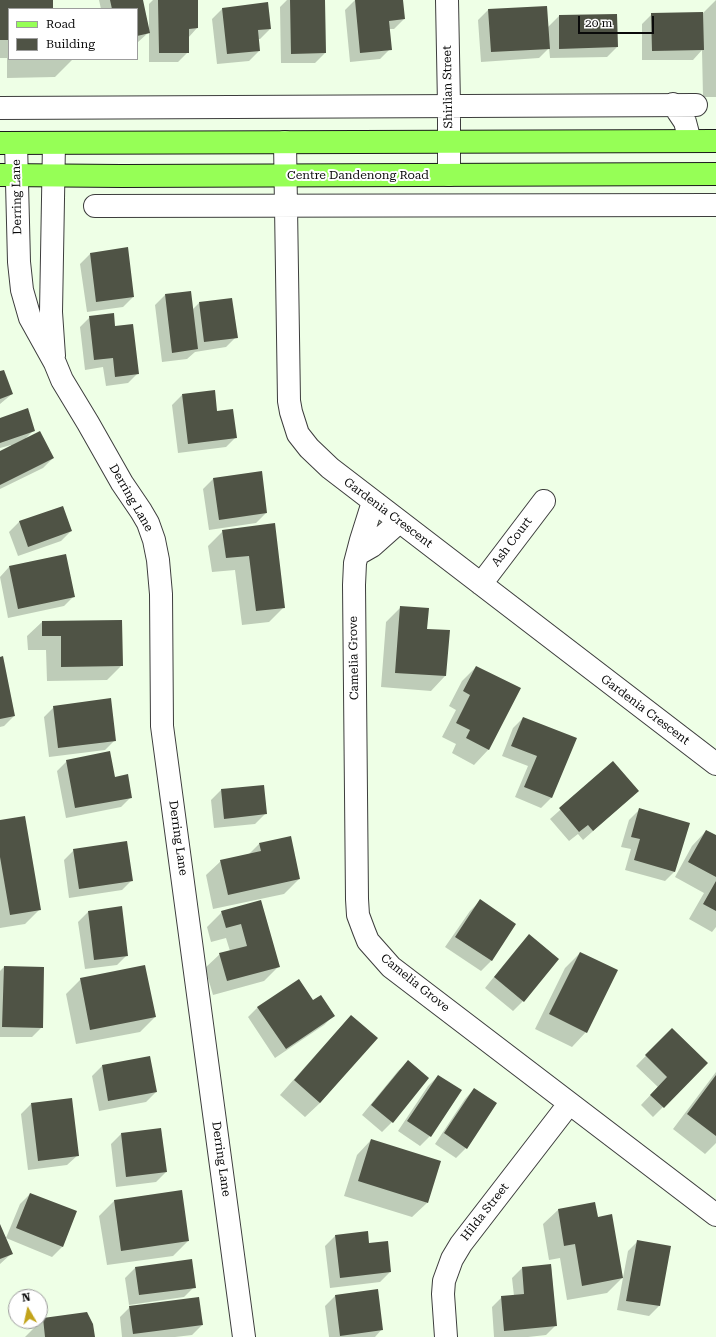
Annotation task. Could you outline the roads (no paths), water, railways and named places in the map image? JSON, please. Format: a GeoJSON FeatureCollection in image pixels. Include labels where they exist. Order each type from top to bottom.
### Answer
{"type":"FeatureCollection","features":[{"type":"Feature","properties":{"kind":"main road"},"geometry":{"type":"LineString","coordinates":[[8,143],[716,140]]}},
{"type":"Feature","properties":{"kind":"main road","name":"Centre Dandenong Road"},"geometry":{"type":"LineString","coordinates":[[8,175],[716,174]]}},
{"type":"Feature","properties":{"kind":"street","name":"Shirlian Street"},"geometry":{"type":"LineString","coordinates":[[447,0],[449,175]]}},
{"type":"Feature","properties":{"kind":"street"},"geometry":{"type":"LineString","coordinates":[[673,104],[684,122],[690,141]]}},
{"type":"Feature","properties":{"kind":"street"},"geometry":{"type":"LineString","coordinates":[[0,108],[696,105]]}},
{"type":"Feature","properties":{"kind":"street","name":"Gardenia Crescent"},"geometry":{"type":"LineString","coordinates":[[285,142],[289,390],[292,418],[298,434],[309,448],[330,468],[373,502],[716,764]]}},
{"type":"Feature","properties":{"kind":"street","name":"Derring Lane"},"geometry":{"type":"LineString","coordinates":[[8,143],[8,175],[22,290],[30,318],[66,386],[122,483],[141,510],[148,523],[154,540],[158,560],[161,594],[162,726],[244,1337]]}},
{"type":"Feature","properties":{"kind":"street","name":"Derring Lane"},"geometry":{"type":"LineString","coordinates":[[54,143],[51,312],[55,363]]}},
{"type":"Feature","properties":{"kind":"street"},"geometry":{"type":"LineString","coordinates":[[95,206],[716,205]]}},
{"type":"Feature","properties":{"kind":"street","name":"Ash Court"},"geometry":{"type":"LineString","coordinates":[[480,584],[544,501]]}},
{"type":"Feature","properties":{"kind":"street","name":"Camelia Grove"},"geometry":{"type":"LineString","coordinates":[[373,502],[355,563],[354,585],[358,915],[368,941],[391,967],[716,1216]]}},
{"type":"Feature","properties":{"kind":"street"},"geometry":{"type":"LineString","coordinates":[[358,554],[372,546],[399,522]]}},
{"type":"Feature","properties":{"kind":"street","name":"Hilda Street"},"geometry":{"type":"LineString","coordinates":[[446,1337],[443,1294],[444,1281],[452,1259],[461,1244],[569,1104]]}}]}
